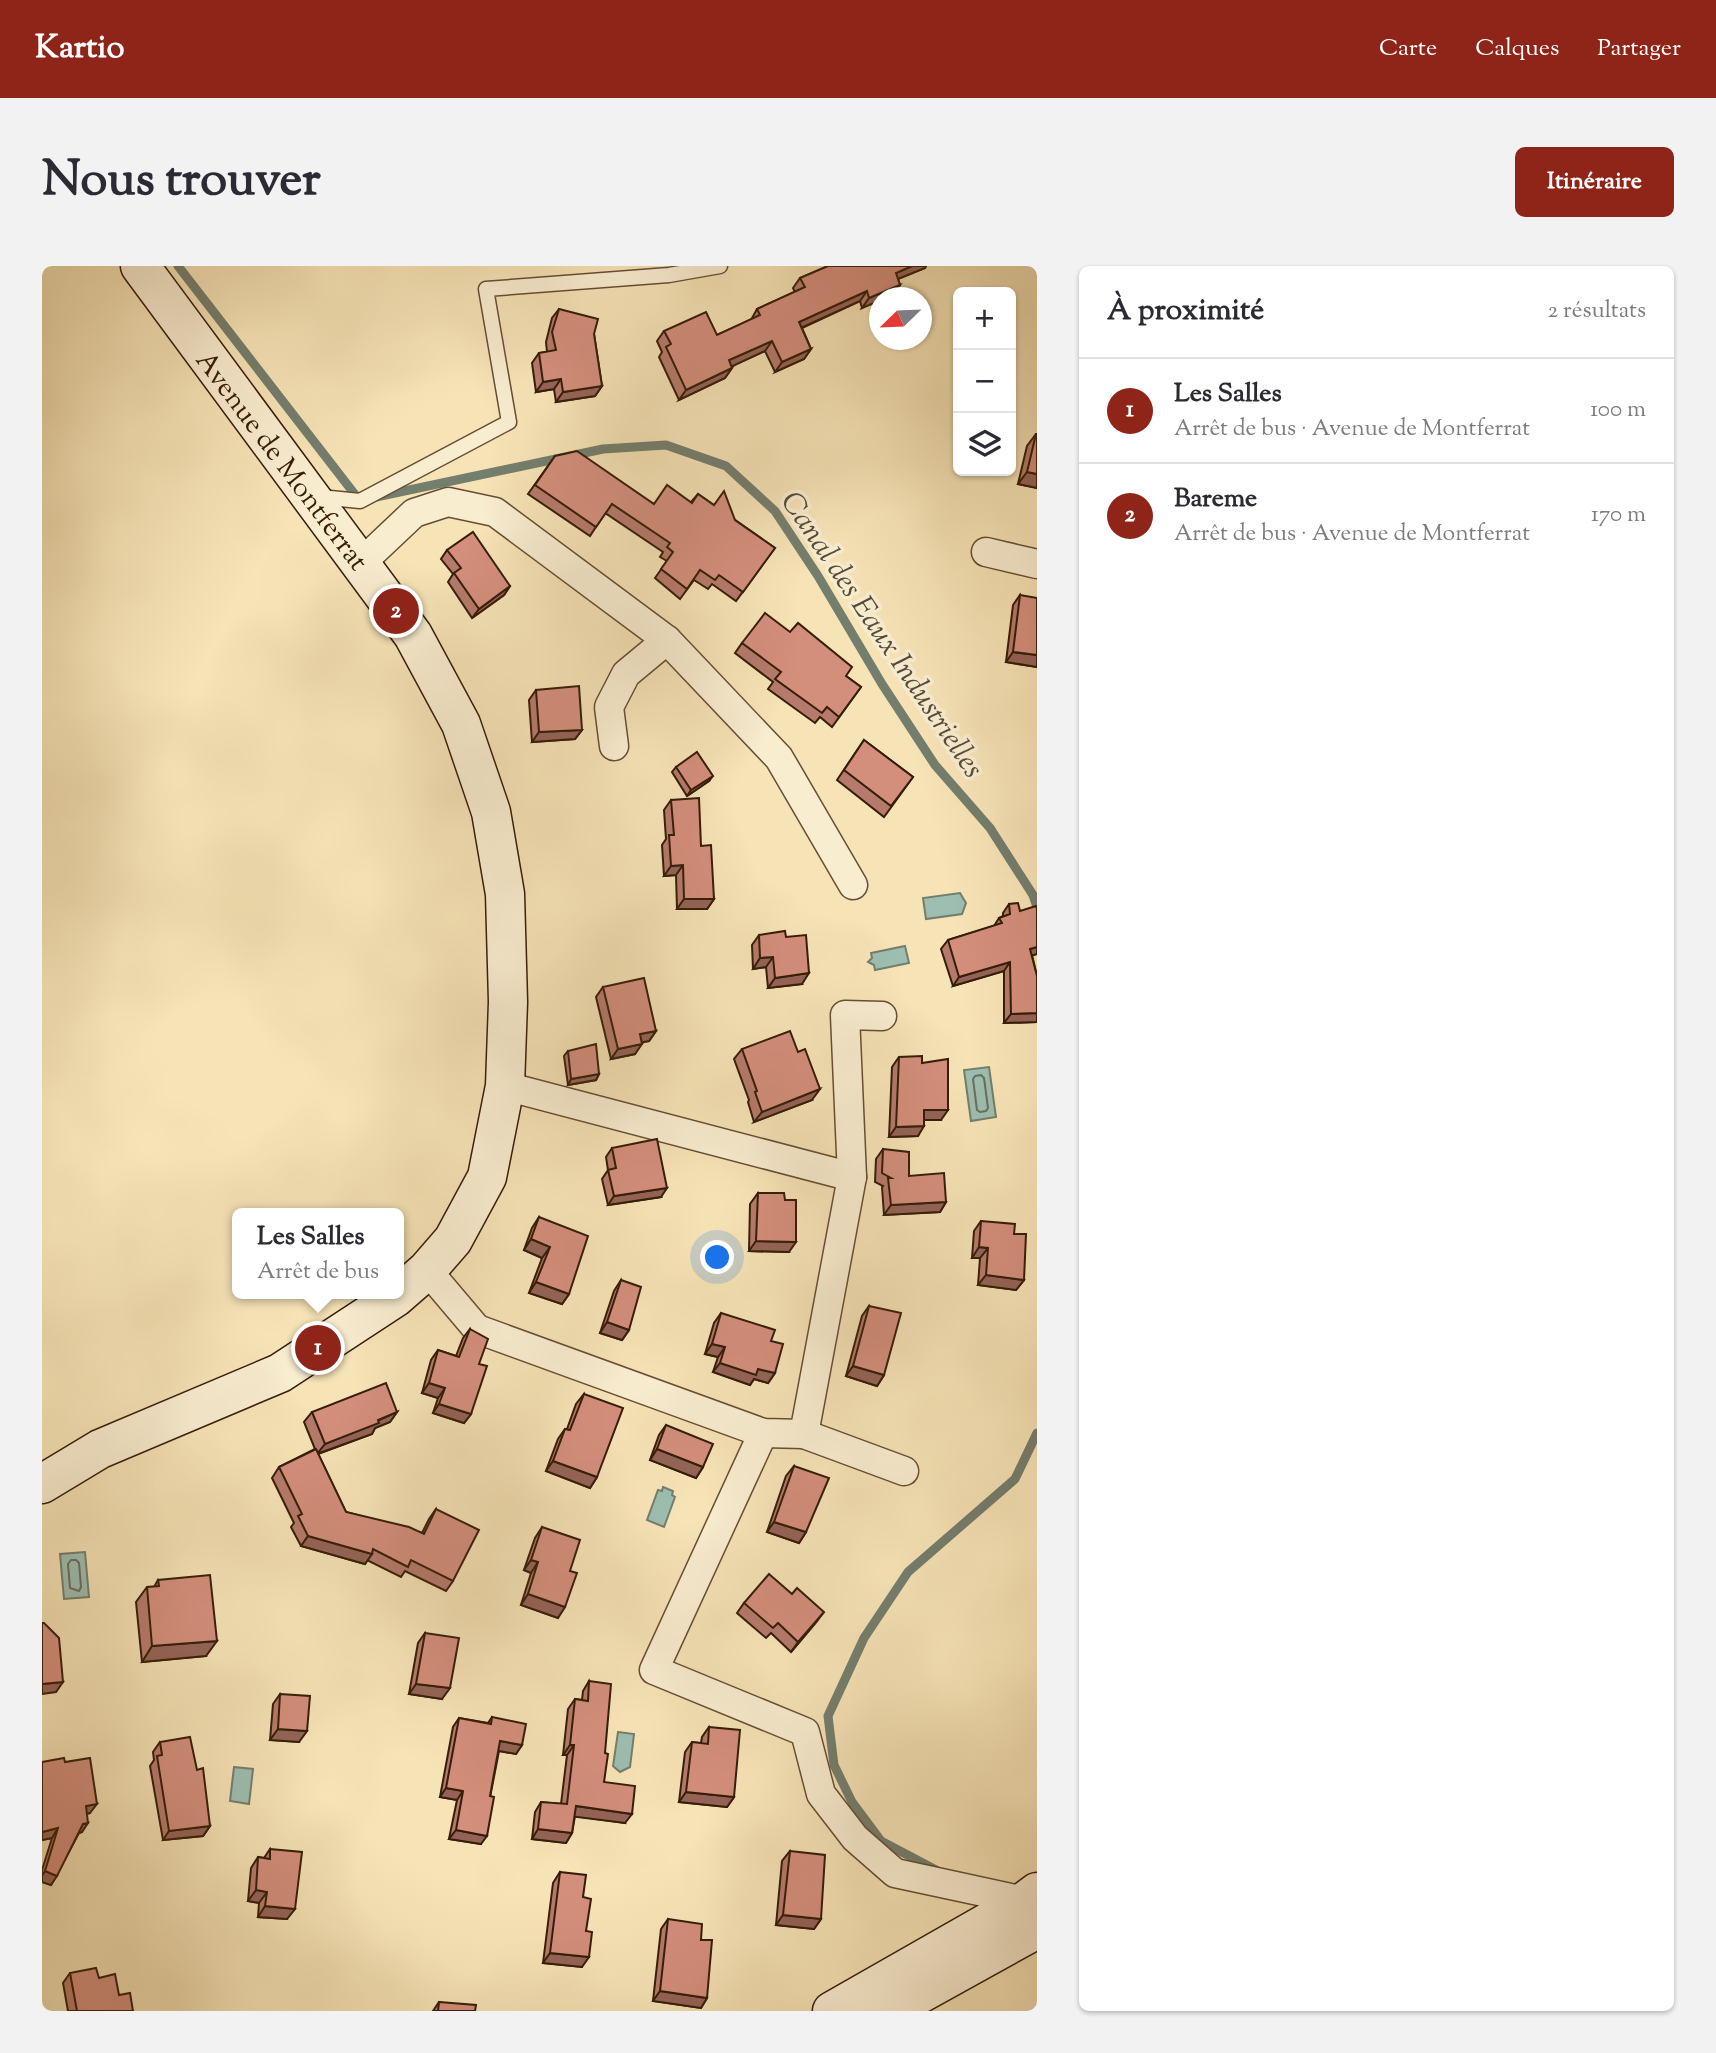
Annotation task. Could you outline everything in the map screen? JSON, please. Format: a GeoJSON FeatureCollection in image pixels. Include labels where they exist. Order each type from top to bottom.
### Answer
{"type":"FeatureCollection","features":[{"type":"Feature","properties":{"kind":"street","name":"Avenue de Montferrat"},"geometry":{"type":"LineString","coordinates":[[140,266],[413,635],[461,724],[491,812],[505,894],[508,1002],[505,1086],[487,1177],[453,1240],[427,1270],[404,1290]]}},
{"type":"Feature","properties":{"kind":"street"},"geometry":{"type":"LineString","coordinates":[[360,564],[414,513],[448,502],[495,512],[667,640],[779,758],[853,885]]}},
{"type":"Feature","properties":{"kind":"street"},"geometry":{"type":"LineString","coordinates":[[986,552],[1037,564]]}},
{"type":"Feature","properties":{"kind":"street"},"geometry":{"type":"LineString","coordinates":[[614,746],[609,707],[626,674],[667,640]]}},
{"type":"Feature","properties":{"kind":"street"},"geometry":{"type":"LineString","coordinates":[[804,1434],[852,1177],[845,1015],[882,1016]]}},
{"type":"Feature","properties":{"kind":"street"},"geometry":{"type":"LineString","coordinates":[[505,1086],[852,1177]]}},
{"type":"Feature","properties":{"kind":"street"},"geometry":{"type":"LineString","coordinates":[[427,1270],[477,1329],[763,1433],[804,1434],[904,1471]]}},
{"type":"Feature","properties":{"kind":"street","name":"Avenue de Montferrat"},"geometry":{"type":"LineString","coordinates":[[42,1484],[100,1449],[280,1373],[393,1299]]}},
{"type":"Feature","properties":{"kind":"street"},"geometry":{"type":"LineString","coordinates":[[763,1433],[654,1670],[806,1732],[821,1794],[855,1838],[895,1873],[1033,1907]]}},
{"type":"Feature","properties":{"kind":"street"},"geometry":{"type":"LineString","coordinates":[[832,2011],[1033,1907]]}},
{"type":"Feature","properties":{"kind":"street"},"geometry":{"type":"LineString","coordinates":[[889,2011],[1033,1907]]}},
{"type":"Feature","properties":{"kind":"lane"},"geometry":{"type":"LineString","coordinates":[[311,496],[360,500],[509,422],[486,289],[669,275],[719,266]]}},
{"type":"Feature","properties":{"kind":"water"},"geometry":{"type":"Polygon","coordinates":[[[960,893],[966,903],[962,914],[926,919],[923,898],[960,893]]]}},
{"type":"Feature","properties":{"kind":"water"},"geometry":{"type":"Polygon","coordinates":[[[905,946],[909,963],[875,970],[874,965],[868,962],[872,958],[871,953],[905,946]]]}},
{"type":"Feature","properties":{"kind":"water"},"geometry":{"type":"Polygon","coordinates":[[[989,1067],[996,1117],[971,1121],[964,1070],[989,1067]]]}},
{"type":"Feature","properties":{"kind":"water"},"geometry":{"type":"Polygon","coordinates":[[[663,1487],[673,1491],[672,1495],[675,1497],[664,1527],[647,1520],[658,1490],[662,1491],[663,1487]]]}},
{"type":"Feature","properties":{"kind":"water"},"geometry":{"type":"Polygon","coordinates":[[[85,1552],[89,1597],[64,1599],[60,1554],[85,1552]]]}},
{"type":"Feature","properties":{"kind":"water"},"geometry":{"type":"Polygon","coordinates":[[[618,1732],[634,1734],[630,1767],[620,1772],[613,1766],[618,1732]]]}},
{"type":"Feature","properties":{"kind":"water"},"geometry":{"type":"Polygon","coordinates":[[[234,1767],[253,1769],[249,1804],[230,1801],[234,1767]]]}},
{"type":"Feature","properties":{"kind":"building"},"geometry":{"type":"Polygon","coordinates":[[[828,266],[912,266],[896,273],[900,285],[869,287],[869,298],[867,291],[799,322],[811,349],[782,362],[772,341],[729,360],[732,368],[686,390],[666,347],[671,344],[664,331],[706,312],[717,335],[760,315],[757,309],[805,287],[800,278],[828,266]]]}},
{"type":"Feature","properties":{"kind":"building"},"geometry":{"type":"Polygon","coordinates":[[[559,309],[598,319],[594,334],[602,386],[563,392],[561,379],[543,382],[539,353],[556,350],[552,332],[559,309]]]}},
{"type":"Feature","properties":{"kind":"building"},"geometry":{"type":"Polygon","coordinates":[[[1037,434],[1037,474],[1027,472],[1037,434]]]}},
{"type":"Feature","properties":{"kind":"building"},"geometry":{"type":"Polygon","coordinates":[[[577,451],[654,504],[667,485],[692,503],[698,494],[714,505],[724,491],[735,520],[775,548],[743,592],[719,575],[715,580],[700,570],[687,589],[661,569],[673,552],[667,547],[670,543],[612,504],[596,527],[535,485],[555,456],[577,451]]]}},
{"type":"Feature","properties":{"kind":"building"},"geometry":{"type":"Polygon","coordinates":[[[473,532],[510,586],[479,609],[454,573],[461,568],[447,550],[473,532]]]}},
{"type":"Feature","properties":{"kind":"building"},"geometry":{"type":"Polygon","coordinates":[[[1020,595],[1037,598],[1037,655],[1013,652],[1020,595]]]}},
{"type":"Feature","properties":{"kind":"building"},"geometry":{"type":"Polygon","coordinates":[[[765,613],[790,632],[798,623],[852,667],[846,676],[861,687],[839,717],[827,707],[822,713],[775,679],[781,672],[742,643],[765,613]]]}},
{"type":"Feature","properties":{"kind":"building"},"geometry":{"type":"Polygon","coordinates":[[[579,686],[582,730],[539,732],[536,690],[579,686]]]}},
{"type":"Feature","properties":{"kind":"building"},"geometry":{"type":"Polygon","coordinates":[[[864,740],[913,777],[891,806],[844,770],[864,740]]]}},
{"type":"Feature","properties":{"kind":"building"},"geometry":{"type":"Polygon","coordinates":[[[697,752],[713,776],[691,790],[676,767],[697,752]]]}},
{"type":"Feature","properties":{"kind":"building"},"geometry":{"type":"Polygon","coordinates":[[[699,798],[701,846],[711,845],[714,899],[684,899],[683,865],[671,866],[669,835],[674,835],[671,800],[699,798]]]}},
{"type":"Feature","properties":{"kind":"building"},"geometry":{"type":"Polygon","coordinates":[[[1018,903],[1020,911],[1036,906],[1037,909],[1037,947],[1030,949],[1037,976],[1037,1013],[1011,1014],[1010,962],[959,977],[948,940],[1002,923],[999,918],[1010,914],[1009,904],[1018,903]]]}},
{"type":"Feature","properties":{"kind":"building"},"geometry":{"type":"Polygon","coordinates":[[[785,931],[786,937],[806,935],[809,973],[775,978],[773,957],[760,958],[759,935],[785,931]]]}},
{"type":"Feature","properties":{"kind":"building"},"geometry":{"type":"Polygon","coordinates":[[[644,978],[656,1031],[640,1034],[642,1044],[618,1049],[603,987],[644,978]]]}},
{"type":"Feature","properties":{"kind":"building"},"geometry":{"type":"Polygon","coordinates":[[[790,1031],[798,1052],[805,1049],[820,1089],[762,1112],[742,1049],[790,1031]]]}},
{"type":"Feature","properties":{"kind":"building"},"geometry":{"type":"Polygon","coordinates":[[[596,1044],[599,1074],[571,1079],[568,1051],[596,1044]]]}},
{"type":"Feature","properties":{"kind":"building"},"geometry":{"type":"Polygon","coordinates":[[[922,1056],[922,1063],[948,1059],[948,1110],[924,1110],[924,1126],[896,1127],[899,1057],[922,1056]]]}},
{"type":"Feature","properties":{"kind":"building"},"geometry":{"type":"Polygon","coordinates":[[[657,1139],[667,1188],[614,1196],[608,1170],[616,1168],[612,1148],[657,1139]]]}},
{"type":"Feature","properties":{"kind":"building"},"geometry":{"type":"Polygon","coordinates":[[[883,1149],[909,1152],[909,1176],[944,1173],[946,1202],[891,1205],[888,1178],[891,1178],[882,1173],[883,1149]]]}},
{"type":"Feature","properties":{"kind":"building"},"geometry":{"type":"Polygon","coordinates":[[[758,1193],[784,1193],[785,1200],[796,1200],[796,1242],[756,1241],[758,1193]]]}},
{"type":"Feature","properties":{"kind":"building"},"geometry":{"type":"Polygon","coordinates":[[[539,1217],[588,1236],[569,1294],[536,1282],[550,1247],[531,1239],[539,1217]]]}},
{"type":"Feature","properties":{"kind":"building"},"geometry":{"type":"Polygon","coordinates":[[[981,1221],[1015,1224],[1014,1234],[1026,1234],[1024,1280],[986,1275],[988,1248],[979,1247],[981,1221]]]}},
{"type":"Feature","properties":{"kind":"building"},"geometry":{"type":"Polygon","coordinates":[[[621,1280],[641,1287],[629,1330],[607,1322],[621,1280]]]}},
{"type":"Feature","properties":{"kind":"building"},"geometry":{"type":"Polygon","coordinates":[[[869,1306],[901,1313],[884,1375],[853,1366],[869,1306]]]}},
{"type":"Feature","properties":{"kind":"building"},"geometry":{"type":"Polygon","coordinates":[[[721,1313],[775,1330],[771,1341],[783,1344],[775,1373],[758,1369],[756,1375],[720,1363],[725,1347],[712,1344],[721,1313]]]}},
{"type":"Feature","properties":{"kind":"building"},"geometry":{"type":"Polygon","coordinates":[[[470,1329],[488,1339],[479,1364],[487,1366],[471,1414],[439,1404],[445,1388],[429,1383],[438,1350],[459,1357],[470,1329]]]}},
{"type":"Feature","properties":{"kind":"building"},"geometry":{"type":"Polygon","coordinates":[[[386,1383],[397,1412],[378,1420],[379,1423],[325,1444],[312,1412],[386,1383]]]}},
{"type":"Feature","properties":{"kind":"building"},"geometry":{"type":"Polygon","coordinates":[[[584,1394],[623,1408],[597,1477],[553,1461],[565,1429],[570,1430],[584,1394]]]}},
{"type":"Feature","properties":{"kind":"building"},"geometry":{"type":"Polygon","coordinates":[[[666,1425],[713,1444],[703,1467],[657,1449],[666,1425]]]}},
{"type":"Feature","properties":{"kind":"building"},"geometry":{"type":"Polygon","coordinates":[[[316,1449],[346,1512],[409,1527],[424,1534],[436,1509],[479,1530],[453,1581],[411,1560],[408,1567],[373,1549],[372,1554],[308,1536],[298,1516],[302,1514],[279,1467],[316,1449]]]}},
{"type":"Feature","properties":{"kind":"building"},"geometry":{"type":"Polygon","coordinates":[[[794,1466],[829,1478],[806,1532],[774,1522],[794,1466]]]}},
{"type":"Feature","properties":{"kind":"building"},"geometry":{"type":"Polygon","coordinates":[[[542,1527],[580,1540],[570,1571],[577,1573],[565,1607],[528,1594],[538,1562],[531,1560],[542,1527]]]}},
{"type":"Feature","properties":{"kind":"building"},"geometry":{"type":"Polygon","coordinates":[[[769,1574],[792,1594],[797,1588],[824,1612],[798,1642],[778,1623],[773,1628],[744,1603],[769,1574]]]}},
{"type":"Feature","properties":{"kind":"building"},"geometry":{"type":"Polygon","coordinates":[[[210,1575],[217,1641],[152,1646],[147,1587],[159,1586],[158,1580],[210,1575]]]}},
{"type":"Feature","properties":{"kind":"building"},"geometry":{"type":"Polygon","coordinates":[[[42,1623],[59,1638],[63,1682],[42,1684],[42,1623]]]}},
{"type":"Feature","properties":{"kind":"building"},"geometry":{"type":"Polygon","coordinates":[[[425,1633],[459,1638],[450,1688],[416,1684],[425,1633]]]}},
{"type":"Feature","properties":{"kind":"building"},"geometry":{"type":"Polygon","coordinates":[[[589,1681],[611,1684],[604,1782],[635,1786],[632,1814],[576,1806],[572,1833],[538,1829],[541,1802],[567,1804],[574,1745],[570,1745],[575,1699],[588,1701],[589,1681]]]}},
{"type":"Feature","properties":{"kind":"building"},"geometry":{"type":"Polygon","coordinates":[[[280,1694],[310,1696],[307,1731],[278,1729],[280,1694]]]}},
{"type":"Feature","properties":{"kind":"building"},"geometry":{"type":"Polygon","coordinates":[[[492,1717],[526,1724],[522,1745],[500,1741],[490,1796],[494,1797],[487,1836],[456,1830],[463,1791],[446,1788],[459,1718],[491,1724],[492,1717]]]}},
{"type":"Feature","properties":{"kind":"building"},"geometry":{"type":"Polygon","coordinates":[[[709,1727],[740,1730],[734,1797],[686,1792],[692,1742],[708,1744],[709,1727]]]}},
{"type":"Feature","properties":{"kind":"building"},"geometry":{"type":"Polygon","coordinates":[[[190,1737],[197,1770],[203,1768],[210,1826],[169,1831],[157,1756],[162,1755],[160,1742],[190,1737]]]}},
{"type":"Feature","properties":{"kind":"building"},"geometry":{"type":"Polygon","coordinates":[[[64,1758],[65,1762],[90,1758],[97,1804],[86,1806],[88,1823],[83,1824],[57,1876],[45,1871],[58,1828],[42,1832],[42,1762],[64,1758]]]}},
{"type":"Feature","properties":{"kind":"building"},"geometry":{"type":"Polygon","coordinates":[[[270,1849],[302,1852],[295,1909],[265,1906],[267,1892],[256,1890],[258,1857],[270,1859],[270,1849]]]}},
{"type":"Feature","properties":{"kind":"building"},"geometry":{"type":"Polygon","coordinates":[[[790,1851],[825,1855],[821,1919],[783,1915],[790,1851]]]}},
{"type":"Feature","properties":{"kind":"building"},"geometry":{"type":"Polygon","coordinates":[[[560,1872],[586,1875],[583,1897],[591,1899],[586,1931],[592,1932],[589,1957],[550,1953],[560,1872]]]}},
{"type":"Feature","properties":{"kind":"building"},"geometry":{"type":"Polygon","coordinates":[[[668,1919],[702,1924],[701,1940],[712,1940],[707,1998],[660,1991],[668,1919]]]}},
{"type":"Feature","properties":{"kind":"building"},"geometry":{"type":"Polygon","coordinates":[[[96,1968],[99,1978],[115,1974],[119,1995],[130,1993],[133,2011],[77,2011],[70,1973],[96,1968]]]}},
{"type":"Feature","properties":{"kind":"building"},"geometry":{"type":"Polygon","coordinates":[[[439,2002],[476,2005],[475,2011],[438,2011],[439,2002]]]}},
{"type":"Feature","properties":{"kind":"waterway","name":"Canal des Eaux Industrielles"},"geometry":{"type":"LineString","coordinates":[[178,266],[360,501],[362,500]]}},
{"type":"Feature","properties":{"kind":"waterway","name":"Canal des Eaux Industrielles"},"geometry":{"type":"LineString","coordinates":[[376,497],[603,449],[666,445],[726,466],[775,511],[935,765],[990,828],[1033,895],[1037,907]]}},
{"type":"Feature","properties":{"kind":"waterway","name":"Canal des Eaux Industrielles"},"geometry":{"type":"LineString","coordinates":[[936,1870],[881,1841],[852,1802],[834,1765],[828,1716],[864,1638],[908,1572],[1015,1479],[1037,1433]]}},
{"type":"Feature","properties":{"kind":"place","name":"Bareme"},"geometry":{"type":"Point","coordinates":[396,611]}},
{"type":"Feature","properties":{"kind":"place","name":"Les Salles"},"geometry":{"type":"Point","coordinates":[318,1348]}}]}
